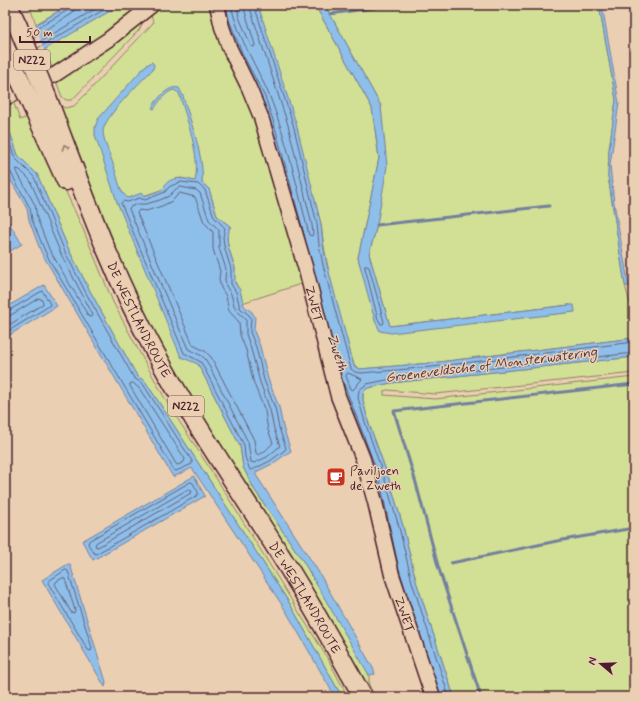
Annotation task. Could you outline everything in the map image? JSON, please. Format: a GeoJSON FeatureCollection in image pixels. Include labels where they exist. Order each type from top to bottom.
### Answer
{"type":"FeatureCollection","features":[{"type":"Feature","properties":{"kind":"main road","name":"DE WESTLANDROUTE"},"geometry":{"type":"LineString","coordinates":[[8,5],[47,97],[76,176],[107,253],[141,326],[195,421],[308,599],[363,697]]}},
{"type":"Feature","properties":{"kind":"main road","name":"DE WESTLANDROUTE"},"geometry":{"type":"LineString","coordinates":[[5,8],[17,24]]}},
{"type":"Feature","properties":{"kind":"main road","name":"DE WESTLANDROUTE"},"geometry":{"type":"LineString","coordinates":[[5,47],[115,291],[147,356],[189,427],[297,599],[353,697]]}},
{"type":"Feature","properties":{"kind":"street"},"geometry":{"type":"LineString","coordinates":[[5,98],[56,74],[109,39],[152,5]]}},
{"type":"Feature","properties":{"kind":"street","name":"ZWET"},"geometry":{"type":"LineString","coordinates":[[217,5],[222,27],[229,47],[261,117],[306,270],[338,396],[363,459],[375,502],[392,575],[433,697]]}},
{"type":"Feature","properties":{"kind":"green space"},"geometry":{"type":"Polygon","coordinates":[[[29,5],[69,5],[36,24],[29,5]]]}},
{"type":"Feature","properties":{"kind":"green space"},"geometry":{"type":"Polygon","coordinates":[[[120,5],[147,5],[53,70],[45,48],[120,5]]]}},
{"type":"Feature","properties":{"kind":"green space"},"geometry":{"type":"Polygon","coordinates":[[[157,5],[213,5],[243,84],[307,282],[242,303],[241,295],[234,279],[235,268],[228,246],[227,237],[229,228],[231,227],[217,216],[209,189],[202,183],[181,178],[175,179],[164,189],[143,196],[142,193],[198,364],[240,446],[243,467],[254,489],[303,561],[362,661],[369,675],[369,685],[375,697],[367,697],[194,410],[112,251],[56,103],[65,108],[74,106],[153,23],[150,10],[157,5]]]}},
{"type":"Feature","properties":{"kind":"green space"},"geometry":{"type":"Polygon","coordinates":[[[258,5],[315,5],[372,108],[379,158],[358,258],[380,331],[570,305],[390,326],[369,254],[377,225],[381,106],[325,5],[599,5],[616,100],[609,150],[608,176],[625,285],[630,304],[632,307],[634,306],[634,338],[431,363],[360,369],[354,365],[330,278],[321,224],[258,5]]]}},
{"type":"Feature","properties":{"kind":"green space"},"geometry":{"type":"Polygon","coordinates":[[[138,23],[142,24],[139,30],[72,100],[66,100],[62,97],[55,78],[138,23]]]}},
{"type":"Feature","properties":{"kind":"green space"},"geometry":{"type":"Polygon","coordinates":[[[13,101],[20,120],[27,117],[40,146],[49,155],[83,229],[113,302],[168,404],[216,478],[328,659],[348,697],[342,697],[290,604],[145,381],[137,376],[69,250],[37,174],[18,155],[9,130],[5,128],[5,104],[13,101]]]}},
{"type":"Feature","properties":{"kind":"green space"},"geometry":{"type":"Polygon","coordinates":[[[634,357],[634,373],[436,394],[384,391],[384,395],[435,399],[634,377],[634,697],[454,697],[416,581],[403,526],[389,479],[368,421],[363,400],[363,392],[368,388],[391,383],[634,357]]]}},
{"type":"Feature","properties":{"kind":"water"},"geometry":{"type":"Polygon","coordinates":[[[69,5],[120,5],[5,73],[5,43],[69,5]]]}},
{"type":"Feature","properties":{"kind":"water"},"geometry":{"type":"Polygon","coordinates":[[[222,5],[258,5],[296,123],[321,224],[327,265],[354,366],[360,369],[431,363],[634,338],[634,357],[391,383],[368,388],[363,392],[363,400],[368,421],[389,479],[403,526],[416,581],[454,697],[436,697],[240,57],[222,5]]]}},
{"type":"Feature","properties":{"kind":"water"},"geometry":{"type":"Polygon","coordinates":[[[315,5],[325,5],[381,106],[387,166],[377,225],[369,254],[390,326],[570,305],[574,305],[575,312],[391,333],[380,331],[375,321],[358,258],[379,158],[372,108],[315,5]]]}},
{"type":"Feature","properties":{"kind":"water"},"geometry":{"type":"Polygon","coordinates":[[[599,5],[602,5],[619,103],[610,165],[614,203],[629,287],[625,285],[608,176],[609,150],[616,100],[599,5]]]}},
{"type":"Feature","properties":{"kind":"water"},"geometry":{"type":"Polygon","coordinates":[[[152,62],[154,65],[153,69],[116,109],[105,125],[103,132],[106,146],[120,186],[125,196],[128,198],[142,193],[143,196],[158,191],[164,188],[165,185],[171,180],[183,179],[195,181],[196,160],[194,149],[189,125],[179,93],[174,90],[171,91],[162,98],[154,109],[152,108],[160,97],[167,91],[179,88],[183,96],[199,151],[202,183],[209,189],[217,216],[231,227],[229,228],[227,237],[228,246],[235,268],[235,283],[240,290],[244,306],[252,312],[255,317],[254,331],[260,346],[268,379],[279,407],[283,427],[291,451],[272,464],[256,472],[256,475],[318,571],[375,674],[369,675],[303,561],[254,489],[243,467],[240,446],[198,364],[181,357],[117,202],[95,135],[95,127],[98,119],[145,66],[152,62]]]}},
{"type":"Feature","properties":{"kind":"water"},"geometry":{"type":"Polygon","coordinates":[[[5,128],[9,130],[18,155],[37,174],[69,250],[137,376],[145,381],[290,604],[342,697],[335,697],[286,611],[192,468],[173,477],[41,252],[29,220],[27,209],[5,170],[5,128]]]}},
{"type":"Feature","properties":{"kind":"water"},"geometry":{"type":"Polygon","coordinates":[[[5,218],[22,244],[5,254],[5,218]]]}},
{"type":"Feature","properties":{"kind":"water"},"geometry":{"type":"Polygon","coordinates":[[[44,285],[57,306],[8,336],[5,331],[5,308],[44,285]]]}},
{"type":"Feature","properties":{"kind":"water"},"geometry":{"type":"Polygon","coordinates":[[[194,476],[205,496],[93,560],[82,541],[194,476]]]}},
{"type":"Feature","properties":{"kind":"water"},"geometry":{"type":"Polygon","coordinates":[[[70,564],[106,682],[105,687],[42,580],[70,564]]]}},
{"type":"Feature","properties":{"kind":"pier"},"geometry":{"type":"Polygon","coordinates":[[[35,23],[44,51],[5,75],[5,41],[35,23]]]}},
{"type":"Feature","properties":{"kind":"waterway"},"geometry":{"type":"LineString","coordinates":[[330,14],[393,5]]}},
{"type":"Feature","properties":{"kind":"waterway"},"geometry":{"type":"LineString","coordinates":[[377,225],[549,206]]}},
{"type":"Feature","properties":{"kind":"waterway"},"geometry":{"type":"LineString","coordinates":[[481,697],[438,566],[416,483],[394,411],[634,384]]}},
{"type":"Feature","properties":{"kind":"waterway"},"geometry":{"type":"LineString","coordinates":[[451,563],[557,541],[634,528]]}},
{"type":"Feature","properties":{"kind":"place","name":"Paviljoen de Zweth"},"geometry":{"type":"Point","coordinates":[336,477]}},
{"type":"Feature","properties":{"kind":"water label","name":"Zweth"},"geometry":{"type":"Point","coordinates":[338,352]}},
{"type":"Feature","properties":{"kind":"water label","name":"Groeneveldsche of Monsterwatering"},"geometry":{"type":"Point","coordinates":[491,364]}}]}
